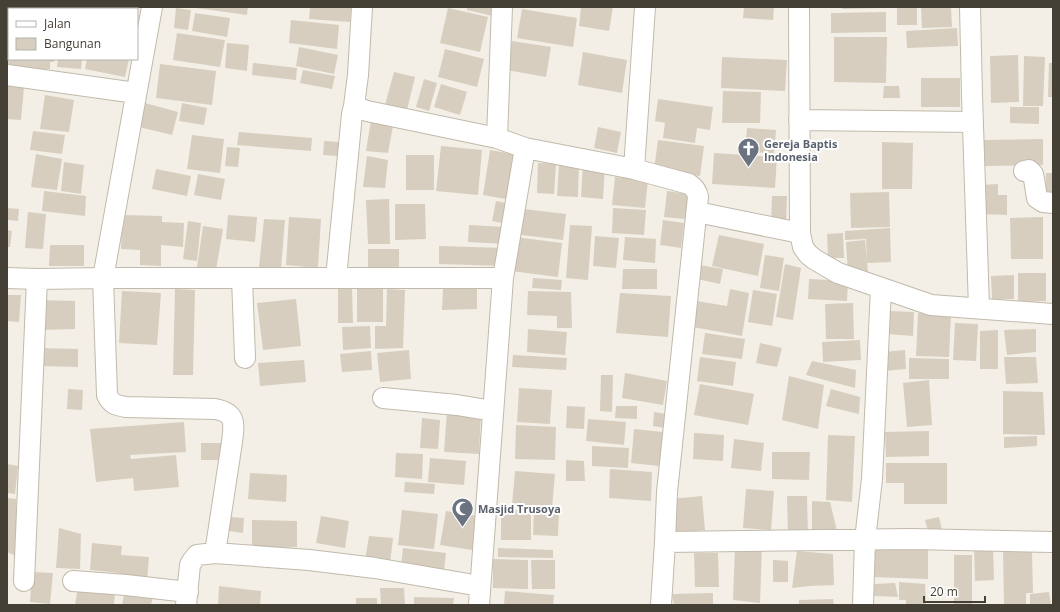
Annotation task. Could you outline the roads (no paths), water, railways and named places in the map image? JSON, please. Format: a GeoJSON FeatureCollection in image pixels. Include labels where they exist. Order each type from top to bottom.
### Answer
{"type":"FeatureCollection","features":[{"type":"Feature","properties":{"kind":"street"},"geometry":{"type":"LineString","coordinates":[[152,7],[103,278],[107,395],[110,401],[117,405],[126,407],[216,409],[223,410],[232,417],[234,423],[232,442],[216,553]]}},
{"type":"Feature","properties":{"kind":"street"},"geometry":{"type":"LineString","coordinates":[[336,278],[352,114],[358,75],[362,7]]}},
{"type":"Feature","properties":{"kind":"street"},"geometry":{"type":"LineString","coordinates":[[496,138],[502,7]]}},
{"type":"Feature","properties":{"kind":"street"},"geometry":{"type":"LineString","coordinates":[[634,169],[645,7]]}},
{"type":"Feature","properties":{"kind":"street"},"geometry":{"type":"LineString","coordinates":[[799,7],[800,233],[803,247],[808,254],[838,274],[931,305],[1053,314]]}},
{"type":"Feature","properties":{"kind":"street"},"geometry":{"type":"LineString","coordinates":[[970,7],[980,308]]}},
{"type":"Feature","properties":{"kind":"street"},"geometry":{"type":"LineString","coordinates":[[7,75],[136,93]]}},
{"type":"Feature","properties":{"kind":"street"},"geometry":{"type":"LineString","coordinates":[[354,106],[367,111],[496,138],[525,148],[634,169],[689,184],[698,192],[667,492],[662,605]]}},
{"type":"Feature","properties":{"kind":"street"},"geometry":{"type":"LineString","coordinates":[[799,120],[973,122]]}},
{"type":"Feature","properties":{"kind":"street"},"geometry":{"type":"LineString","coordinates":[[73,581],[126,585],[187,598],[190,565],[193,560],[197,555],[216,553],[309,560],[375,568],[479,596],[503,278],[525,148]]}},
{"type":"Feature","properties":{"kind":"street"},"geometry":{"type":"LineString","coordinates":[[1024,171],[1029,170],[1033,174],[1037,198],[1043,202],[1053,203]]}},
{"type":"Feature","properties":{"kind":"street"},"geometry":{"type":"LineString","coordinates":[[697,212],[800,233]]}},
{"type":"Feature","properties":{"kind":"street"},"geometry":{"type":"LineString","coordinates":[[7,278],[503,278]]}},
{"type":"Feature","properties":{"kind":"street"},"geometry":{"type":"LineString","coordinates":[[242,278],[245,358]]}},
{"type":"Feature","properties":{"kind":"street"},"geometry":{"type":"LineString","coordinates":[[24,581],[36,279]]}},
{"type":"Feature","properties":{"kind":"street"},"geometry":{"type":"LineString","coordinates":[[863,605],[865,540],[872,479],[881,288]]}},
{"type":"Feature","properties":{"kind":"street"},"geometry":{"type":"LineString","coordinates":[[383,398],[457,405],[493,411]]}},
{"type":"Feature","properties":{"kind":"street"},"geometry":{"type":"LineString","coordinates":[[665,542],[912,539],[1053,542]]}},
{"type":"Feature","properties":{"kind":"place","name":"Gereja Baptis Indonesia"},"geometry":{"type":"Point","coordinates":[749,168]}},
{"type":"Feature","properties":{"kind":"place","name":"Masjid Trusoya"},"geometry":{"type":"Point","coordinates":[463,528]}}]}
